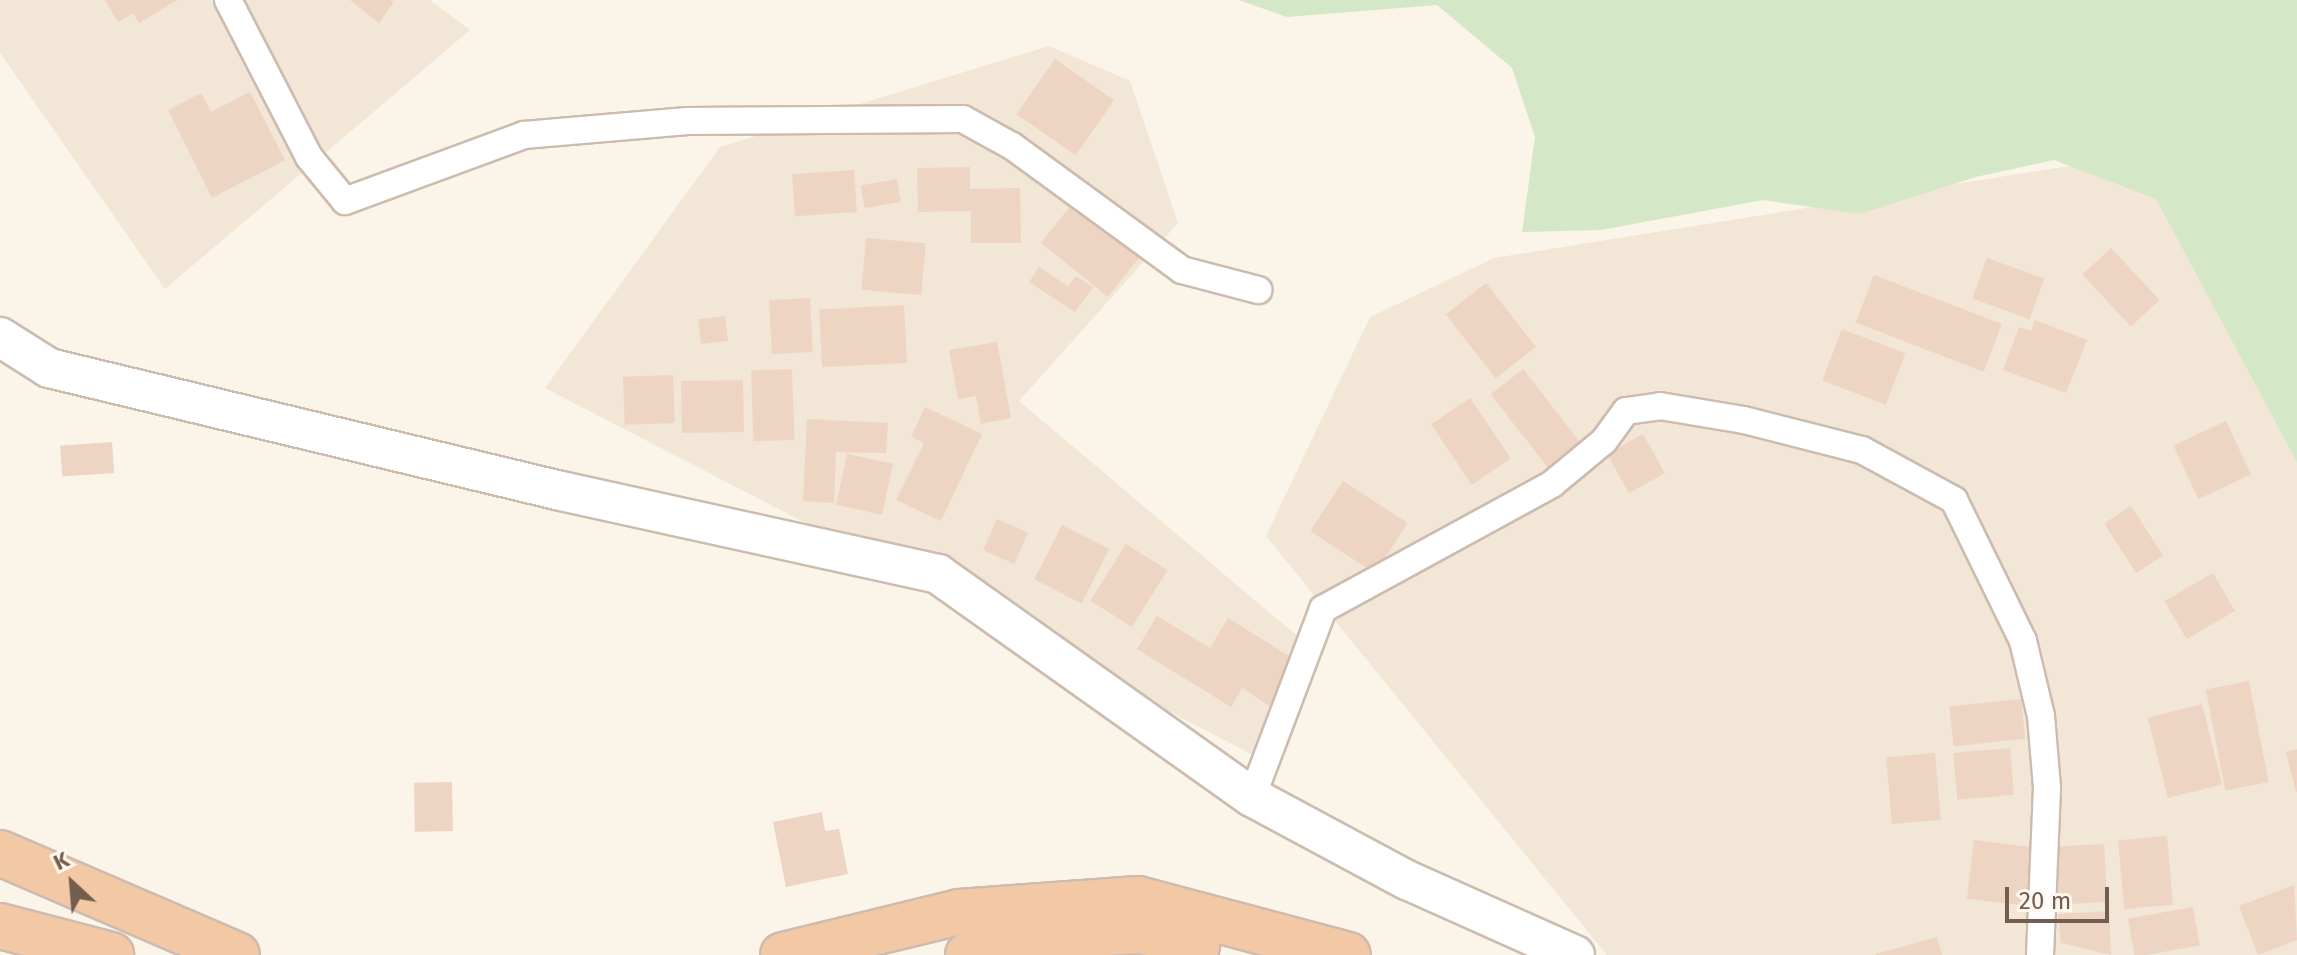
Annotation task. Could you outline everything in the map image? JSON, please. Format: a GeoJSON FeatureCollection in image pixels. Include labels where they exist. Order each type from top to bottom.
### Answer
{"type":"FeatureCollection","features":[{"type":"Feature","properties":{"kind":"highway"},"geometry":{"type":"LineString","coordinates":[[0,853],[237,955]]}},
{"type":"Feature","properties":{"kind":"highway"},"geometry":{"type":"LineString","coordinates":[[783,955],[959,912],[1138,899],[1348,955]]}},
{"type":"Feature","properties":{"kind":"highway"},"geometry":{"type":"LineString","coordinates":[[0,928],[64,955]]}},
{"type":"Feature","properties":{"kind":"highway"},"geometry":{"type":"LineString","coordinates":[[0,928],[111,955]]}},
{"type":"Feature","properties":{"kind":"highway"},"geometry":{"type":"LineString","coordinates":[[968,955],[1069,935],[1141,931],[1229,955]]}},
{"type":"Feature","properties":{"kind":"main road"},"geometry":{"type":"LineString","coordinates":[[0,337],[49,368],[561,491],[938,574],[1252,797],[1407,880],[1575,955]]}},
{"type":"Feature","properties":{"kind":"street"},"geometry":{"type":"LineString","coordinates":[[228,0],[309,157],[345,201],[524,135],[687,121],[963,119],[1012,146],[1182,270],[1258,290]]}},
{"type":"Feature","properties":{"kind":"street"},"geometry":{"type":"LineString","coordinates":[[1252,797],[1323,609],[1552,484],[1604,441],[1626,411],[1660,406],[1744,420],[1862,450],[1954,500],[2023,641],[2041,716],[2047,788],[2040,955]]}},
{"type":"Feature","properties":{"kind":"shaded area"},"geometry":{"type":"Polygon","coordinates":[[[0,0],[430,0],[470,30],[165,289],[0,53],[0,0]]]}},
{"type":"Feature","properties":{"kind":"shaded area"},"geometry":{"type":"Polygon","coordinates":[[[1049,46],[1130,81],[1178,223],[1019,401],[1321,656],[1255,756],[545,388],[720,147],[1049,46]]]}},
{"type":"Feature","properties":{"kind":"shaded area"},"geometry":{"type":"Polygon","coordinates":[[[2150,153],[2297,346],[2297,955],[1607,955],[1266,536],[1370,317],[1494,258],[2150,153]]]}},
{"type":"Feature","properties":{"kind":"green space"},"geometry":{"type":"Polygon","coordinates":[[[1239,0],[2297,0],[2297,462],[2156,199],[2054,160],[1976,177],[1859,214],[1763,200],[1601,230],[1522,232],[1535,137],[1512,68],[1437,5],[1287,17],[1239,0]]]}},
{"type":"Feature","properties":{"kind":"building"},"geometry":{"type":"Polygon","coordinates":[[[105,0],[177,0],[139,23],[133,13],[118,22],[105,0]]]}},
{"type":"Feature","properties":{"kind":"building"},"geometry":{"type":"Polygon","coordinates":[[[350,0],[390,0],[394,2],[379,23],[350,0]]]}},
{"type":"Feature","properties":{"kind":"building"},"geometry":{"type":"Polygon","coordinates":[[[1055,59],[1114,100],[1076,155],[1017,114],[1055,59]]]}},
{"type":"Feature","properties":{"kind":"building"},"geometry":{"type":"Polygon","coordinates":[[[250,92],[285,160],[212,198],[168,110],[201,93],[211,112],[250,92]]]}},
{"type":"Feature","properties":{"kind":"building"},"geometry":{"type":"Polygon","coordinates":[[[970,167],[970,189],[1020,188],[1021,243],[971,243],[971,211],[918,212],[917,168],[970,167]]]}},
{"type":"Feature","properties":{"kind":"building"},"geometry":{"type":"Polygon","coordinates":[[[854,170],[857,212],[795,216],[792,174],[854,170]]]}},
{"type":"Feature","properties":{"kind":"building"},"geometry":{"type":"Polygon","coordinates":[[[897,179],[901,202],[865,208],[861,185],[897,179]]]}},
{"type":"Feature","properties":{"kind":"building"},"geometry":{"type":"Polygon","coordinates":[[[1073,203],[1140,257],[1108,297],[1041,243],[1073,203]]]}},
{"type":"Feature","properties":{"kind":"building"},"geometry":{"type":"Polygon","coordinates":[[[866,238],[926,243],[921,295],[861,290],[866,238]]]}},
{"type":"Feature","properties":{"kind":"building"},"geometry":{"type":"Polygon","coordinates":[[[2111,248],[2159,300],[2131,327],[2082,275],[2111,248]]]}},
{"type":"Feature","properties":{"kind":"building"},"geometry":{"type":"Polygon","coordinates":[[[1987,258],[2044,279],[2030,319],[1972,298],[1987,258]]]}},
{"type":"Feature","properties":{"kind":"building"},"geometry":{"type":"Polygon","coordinates":[[[1039,267],[1068,286],[1076,276],[1093,287],[1075,312],[1029,282],[1039,267]]]}},
{"type":"Feature","properties":{"kind":"building"},"geometry":{"type":"Polygon","coordinates":[[[1874,275],[2002,324],[1984,372],[1856,323],[1874,275]]]}},
{"type":"Feature","properties":{"kind":"building"},"geometry":{"type":"Polygon","coordinates":[[[1486,283],[1536,347],[1496,378],[1446,314],[1486,283]]]}},
{"type":"Feature","properties":{"kind":"building"},"geometry":{"type":"Polygon","coordinates":[[[810,298],[813,352],[772,354],[769,300],[810,298]]]}},
{"type":"Feature","properties":{"kind":"building"},"geometry":{"type":"Polygon","coordinates":[[[904,305],[907,363],[822,367],[819,309],[904,305]]]}},
{"type":"Feature","properties":{"kind":"building"},"geometry":{"type":"Polygon","coordinates":[[[725,316],[728,341],[701,344],[698,319],[725,316]]]}},
{"type":"Feature","properties":{"kind":"building"},"geometry":{"type":"Polygon","coordinates":[[[2035,320],[2087,340],[2066,393],[2003,370],[2019,327],[2031,331],[2035,320]]]}},
{"type":"Feature","properties":{"kind":"building"},"geometry":{"type":"Polygon","coordinates":[[[1842,329],[1905,353],[1886,405],[1822,380],[1842,329]]]}},
{"type":"Feature","properties":{"kind":"building"},"geometry":{"type":"Polygon","coordinates":[[[997,342],[1011,418],[981,424],[976,396],[958,399],[949,350],[997,342]]]}},
{"type":"Feature","properties":{"kind":"building"},"geometry":{"type":"Polygon","coordinates":[[[792,369],[794,440],[754,441],[751,370],[792,369]]]}},
{"type":"Feature","properties":{"kind":"building"},"geometry":{"type":"Polygon","coordinates":[[[1523,369],[1583,446],[1551,471],[1491,394],[1523,369]]]}},
{"type":"Feature","properties":{"kind":"building"},"geometry":{"type":"Polygon","coordinates":[[[673,375],[675,423],[625,425],[623,377],[673,375]]]}},
{"type":"Feature","properties":{"kind":"building"},"geometry":{"type":"Polygon","coordinates":[[[743,380],[744,432],[682,433],[681,381],[743,380]]]}},
{"type":"Feature","properties":{"kind":"building"},"geometry":{"type":"Polygon","coordinates":[[[1470,398],[1511,459],[1472,485],[1431,424],[1470,398]]]}},
{"type":"Feature","properties":{"kind":"building"},"geometry":{"type":"Polygon","coordinates":[[[925,407],[982,434],[941,521],[896,500],[924,443],[911,437],[925,407]]]}},
{"type":"Feature","properties":{"kind":"building"},"geometry":{"type":"Polygon","coordinates":[[[807,419],[888,423],[886,453],[836,452],[834,503],[803,501],[807,419]]]}},
{"type":"Feature","properties":{"kind":"building"},"geometry":{"type":"Polygon","coordinates":[[[2226,421],[2251,474],[2198,499],[2173,446],[2226,421]]]}},
{"type":"Feature","properties":{"kind":"building"},"geometry":{"type":"Polygon","coordinates":[[[1643,434],[1665,473],[1629,493],[1607,454],[1643,434]]]}},
{"type":"Feature","properties":{"kind":"building"},"geometry":{"type":"Polygon","coordinates":[[[112,442],[114,473],[62,477],[60,446],[112,442]]]}},
{"type":"Feature","properties":{"kind":"building"},"geometry":{"type":"Polygon","coordinates":[[[847,454],[893,464],[882,515],[836,505],[847,454]]]}},
{"type":"Feature","properties":{"kind":"building"},"geometry":{"type":"Polygon","coordinates":[[[1343,481],[1408,523],[1375,573],[1310,531],[1343,481]]]}},
{"type":"Feature","properties":{"kind":"building"},"geometry":{"type":"Polygon","coordinates":[[[2131,506],[2163,555],[2136,573],[2104,523],[2131,506]]]}},
{"type":"Feature","properties":{"kind":"building"},"geometry":{"type":"Polygon","coordinates":[[[997,519],[1028,533],[1014,564],[983,550],[997,519]]]}},
{"type":"Feature","properties":{"kind":"building"},"geometry":{"type":"Polygon","coordinates":[[[1062,525],[1109,549],[1082,603],[1034,579],[1062,525]]]}},
{"type":"Feature","properties":{"kind":"building"},"geometry":{"type":"Polygon","coordinates":[[[1126,544],[1168,570],[1132,627],[1090,601],[1126,544]]]}},
{"type":"Feature","properties":{"kind":"building"},"geometry":{"type":"Polygon","coordinates":[[[2213,573],[2235,611],[2187,639],[2165,601],[2213,573]]]}},
{"type":"Feature","properties":{"kind":"building"},"geometry":{"type":"Polygon","coordinates":[[[1157,616],[1210,648],[1228,618],[1297,661],[1270,706],[1242,688],[1231,707],[1137,649],[1157,616]]]}},
{"type":"Feature","properties":{"kind":"building"},"geometry":{"type":"Polygon","coordinates":[[[2249,681],[2269,782],[2225,791],[2206,689],[2249,681]]]}},
{"type":"Feature","properties":{"kind":"building"},"geometry":{"type":"Polygon","coordinates":[[[2021,699],[2025,739],[1954,746],[1949,707],[2021,699]]]}},
{"type":"Feature","properties":{"kind":"building"},"geometry":{"type":"Polygon","coordinates":[[[2202,704],[2222,785],[2168,798],[2148,718],[2202,704]]]}},
{"type":"Feature","properties":{"kind":"building"},"geometry":{"type":"Polygon","coordinates":[[[2010,748],[2014,795],[1957,800],[1953,753],[2010,748]]]}},
{"type":"Feature","properties":{"kind":"building"},"geometry":{"type":"Polygon","coordinates":[[[2297,749],[2297,792],[2296,792],[2286,752],[2297,749]]]}},
{"type":"Feature","properties":{"kind":"building"},"geometry":{"type":"Polygon","coordinates":[[[1935,753],[1941,820],[1892,824],[1886,757],[1935,753]]]}},
{"type":"Feature","properties":{"kind":"building"},"geometry":{"type":"Polygon","coordinates":[[[452,782],[453,831],[415,832],[414,783],[452,782]]]}},
{"type":"Feature","properties":{"kind":"building"},"geometry":{"type":"Polygon","coordinates":[[[822,812],[825,831],[839,829],[848,874],[786,887],[773,822],[822,812]]]}},
{"type":"Feature","properties":{"kind":"building"},"geometry":{"type":"Polygon","coordinates":[[[2167,836],[2173,905],[2124,909],[2118,840],[2167,836]]]}},
{"type":"Feature","properties":{"kind":"building"},"geometry":{"type":"Polygon","coordinates":[[[1974,840],[2033,847],[2025,906],[1967,899],[1974,840]]]}},
{"type":"Feature","properties":{"kind":"building"},"geometry":{"type":"Polygon","coordinates":[[[2104,844],[2107,902],[2058,904],[2055,847],[2104,844]]]}},
{"type":"Feature","properties":{"kind":"building"},"geometry":{"type":"Polygon","coordinates":[[[2294,885],[2297,940],[2258,955],[2239,906],[2294,885]]]}},
{"type":"Feature","properties":{"kind":"building"},"geometry":{"type":"Polygon","coordinates":[[[2193,907],[2200,945],[2134,955],[2128,918],[2193,907]]]}},
{"type":"Feature","properties":{"kind":"building"},"geometry":{"type":"Polygon","coordinates":[[[2109,911],[2111,955],[2061,943],[2058,914],[2109,911]]]}},
{"type":"Feature","properties":{"kind":"building"},"geometry":{"type":"Polygon","coordinates":[[[1937,937],[1942,955],[1876,955],[1876,954],[1937,937]]]}}]}
